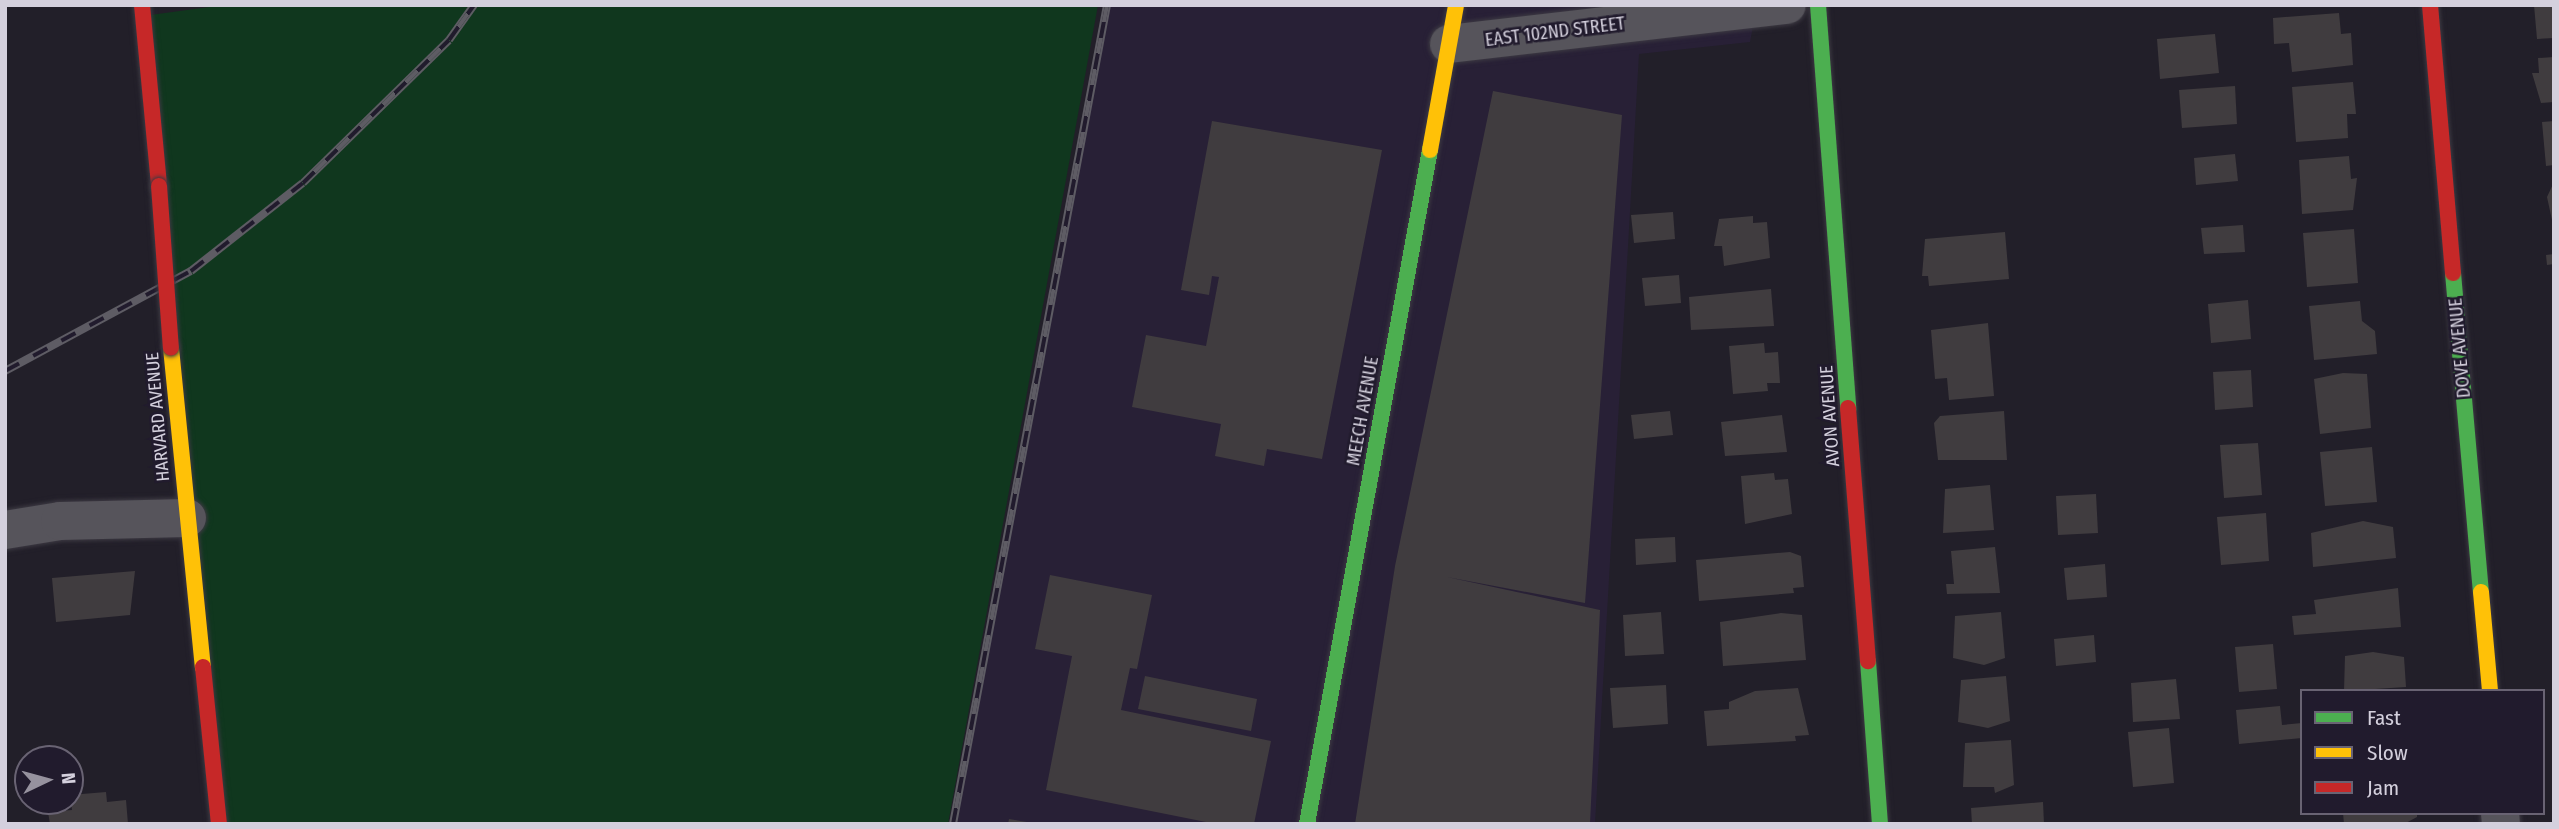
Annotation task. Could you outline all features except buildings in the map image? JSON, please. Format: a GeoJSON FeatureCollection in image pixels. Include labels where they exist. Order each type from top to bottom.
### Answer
{"type":"FeatureCollection","features":[{"type":"Feature","properties":{"kind":"street","name":"HARVARD AVENUE"},"geometry":{"type":"LineString","coordinates":[[142,5],[171,348],[219,824]]}},
{"type":"Feature","properties":{"kind":"street","name":"MEECH AVENUE"},"geometry":{"type":"LineString","coordinates":[[1307,824],[1456,5]]}},
{"type":"Feature","properties":{"kind":"street","name":"EAST 102ND STREET"},"geometry":{"type":"LineString","coordinates":[[1449,44],[1787,5]]}},
{"type":"Feature","properties":{"kind":"street","name":"AVON AVENUE"},"geometry":{"type":"LineString","coordinates":[[1818,5],[1880,824]]}},
{"type":"Feature","properties":{"kind":"street","name":"DOVE AVENUE"},"geometry":{"type":"LineString","coordinates":[[2431,5],[2490,689]]}},
{"type":"Feature","properties":{"kind":"street"},"geometry":{"type":"LineString","coordinates":[[5,530],[61,521],[187,518]]}},
{"type":"Feature","properties":{"kind":"shaded area"},"geometry":{"type":"Polygon","coordinates":[[[1107,5],[1757,5],[1750,42],[1639,54],[1595,824],[953,824],[1107,5]]]}},
{"type":"Feature","properties":{"kind":"green space"},"geometry":{"type":"Polygon","coordinates":[[[224,5],[1098,5],[948,824],[221,824],[143,16],[224,5]]]}},
{"type":"Feature","properties":{"kind":"railway"},"geometry":{"type":"LineString","coordinates":[[5,371],[191,271],[303,183],[449,40],[474,5]]}},
{"type":"Feature","properties":{"kind":"railway"},"geometry":{"type":"LineString","coordinates":[[953,824],[1107,5]]}},
{"type":"Feature","properties":{"kind":"traffic: fast"},"geometry":{"type":"LineString","coordinates":[[1818,5],[1848,408]]}},
{"type":"Feature","properties":{"kind":"traffic: fast"},"geometry":{"type":"LineString","coordinates":[[1307,824],[1430,150]]}},
{"type":"Feature","properties":{"kind":"traffic: fast"},"geometry":{"type":"LineString","coordinates":[[2453,273],[2481,592]]}},
{"type":"Feature","properties":{"kind":"traffic: fast"},"geometry":{"type":"LineString","coordinates":[[1868,661],[1880,824]]}},
{"type":"Feature","properties":{"kind":"traffic: slow"},"geometry":{"type":"LineString","coordinates":[[1430,150],[1456,5]]}},
{"type":"Feature","properties":{"kind":"traffic: slow"},"geometry":{"type":"LineString","coordinates":[[171,348],[203,667]]}},
{"type":"Feature","properties":{"kind":"traffic: slow"},"geometry":{"type":"LineString","coordinates":[[2481,592],[2490,689]]}},
{"type":"Feature","properties":{"kind":"traffic: jam"},"geometry":{"type":"LineString","coordinates":[[142,5],[159,186]]}},
{"type":"Feature","properties":{"kind":"traffic: jam"},"geometry":{"type":"LineString","coordinates":[[2430,5],[2453,273]]}},
{"type":"Feature","properties":{"kind":"traffic: jam"},"geometry":{"type":"LineString","coordinates":[[159,186],[171,348]]}},
{"type":"Feature","properties":{"kind":"traffic: jam"},"geometry":{"type":"LineString","coordinates":[[1848,408],[1868,661]]}},
{"type":"Feature","properties":{"kind":"traffic: jam"},"geometry":{"type":"LineString","coordinates":[[203,667],[219,824]]}}]}
